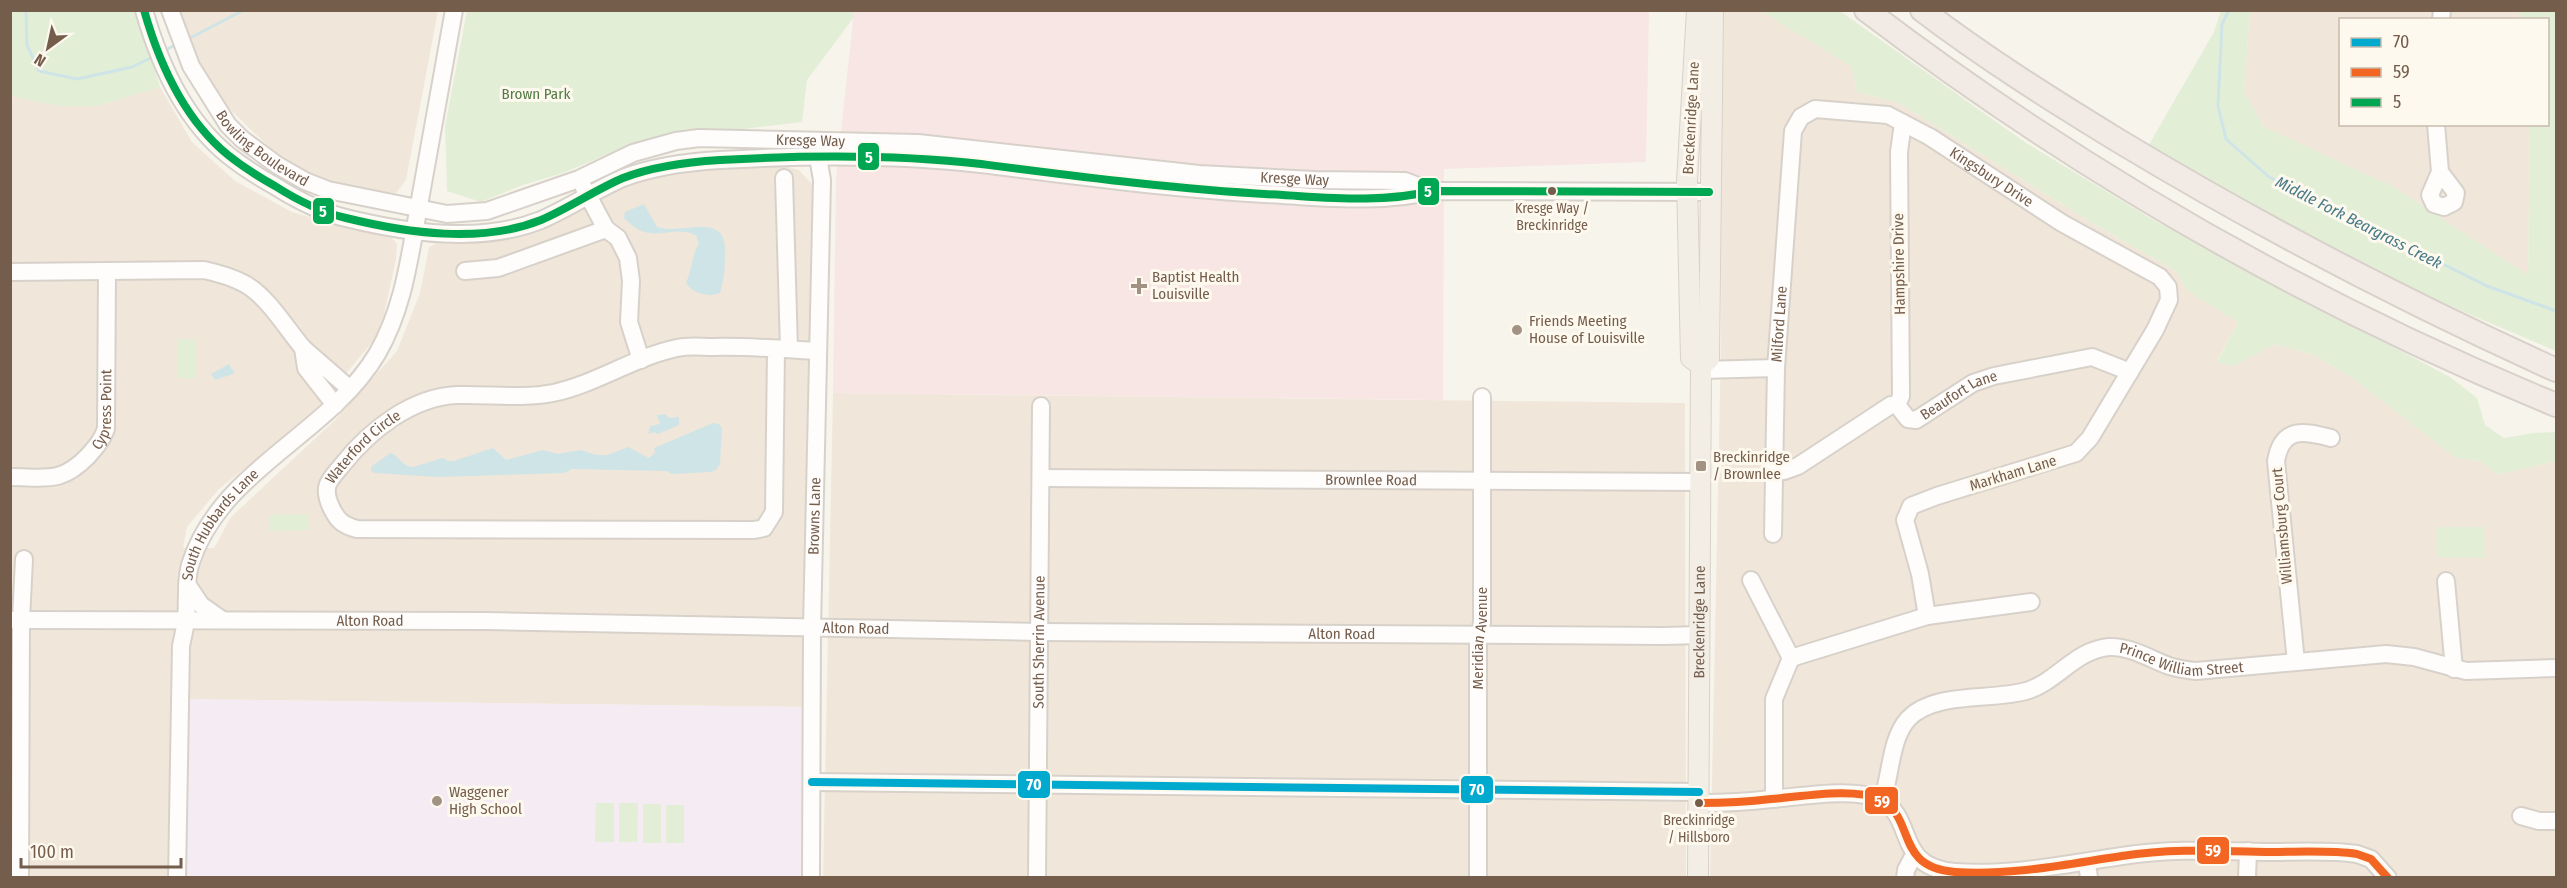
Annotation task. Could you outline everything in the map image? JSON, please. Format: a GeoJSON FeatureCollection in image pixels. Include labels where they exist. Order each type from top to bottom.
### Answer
{"type":"FeatureCollection","features":[{"type":"Feature","properties":{"kind":"highway"},"geometry":{"type":"LineString","coordinates":[[1866,10],[2060,147],[2197,231],[2328,300],[2501,383],[2556,405]]}},
{"type":"Feature","properties":{"kind":"highway"},"geometry":{"type":"LineString","coordinates":[[1922,10],[1952,33],[2067,109],[2204,192],[2332,261],[2556,370]]}},
{"type":"Feature","properties":{"kind":"main road","name":"Breckenridge Lane"},"geometry":{"type":"LineString","coordinates":[[1697,10],[1687,192],[1691,358],[1701,367]]}},
{"type":"Feature","properties":{"kind":"main road","name":"Breckenridge Lane"},"geometry":{"type":"LineString","coordinates":[[1698,878],[1701,367],[1709,359],[1709,192],[1713,10]]}},
{"type":"Feature","properties":{"kind":"street","name":"Bowling Boulevard"},"geometry":{"type":"LineString","coordinates":[[144,10],[152,37],[168,75],[207,134],[226,153],[297,200],[318,209],[345,218],[415,230]]}},
{"type":"Feature","properties":{"kind":"street","name":"Bowling Boulevard"},"geometry":{"type":"LineString","coordinates":[[170,10],[191,66],[228,125],[242,139],[277,165],[305,181],[328,190],[418,210]]}},
{"type":"Feature","properties":{"kind":"street"},"geometry":{"type":"LineString","coordinates":[[415,230],[454,10]]}},
{"type":"Feature","properties":{"kind":"street","name":"Kingsbury Drive"},"geometry":{"type":"LineString","coordinates":[[1801,117],[1807,112],[1820,109],[1888,115],[1930,137],[2062,223],[2160,277],[2168,287]]}},
{"type":"Feature","properties":{"kind":"street","name":"Milford Lane"},"geometry":{"type":"LineString","coordinates":[[1773,534],[1776,368],[1793,131],[1801,117]]}},
{"type":"Feature","properties":{"kind":"street","name":"Hampshire Drive"},"geometry":{"type":"LineString","coordinates":[[1897,405],[1901,396],[1899,152],[1903,123]]}},
{"type":"Feature","properties":{"kind":"street"},"geometry":{"type":"LineString","coordinates":[[2436,126],[2440,172]]}},
{"type":"Feature","properties":{"kind":"street","name":"Kresge Way"},"geometry":{"type":"LineString","coordinates":[[418,210],[447,214],[487,212],[579,179],[633,153],[675,141],[699,138],[918,143],[1199,174],[1314,180],[1405,180],[1431,191]]}},
{"type":"Feature","properties":{"kind":"street","name":"Kresge Way"},"geometry":{"type":"LineString","coordinates":[[415,230],[447,234],[513,228],[541,220],[624,178],[677,164],[818,157],[917,158],[1225,193],[1404,198],[1431,191],[1709,192]]}},
{"type":"Feature","properties":{"kind":"street","name":"Browns Lane"},"geometry":{"type":"LineString","coordinates":[[812,878],[813,628],[822,180],[818,157]]}},
{"type":"Feature","properties":{"kind":"street"},"geometry":{"type":"LineString","coordinates":[[783,349],[784,178]]}},
{"type":"Feature","properties":{"kind":"street"},"geometry":{"type":"LineString","coordinates":[[579,179],[606,228],[618,238],[628,258],[632,281],[629,322],[641,360]]}},
{"type":"Feature","properties":{"kind":"street"},"geometry":{"type":"LineString","coordinates":[[465,271],[498,268],[606,228]]}},
{"type":"Feature","properties":{"kind":"street","name":"South Hubbards Lane"},"geometry":{"type":"LineString","coordinates":[[177,878],[181,646],[186,620],[190,565],[197,548],[223,504],[240,485],[335,405],[376,355],[391,327],[406,282],[415,230]]}},
{"type":"Feature","properties":{"kind":"street"},"geometry":{"type":"LineString","coordinates":[[10,272],[204,270],[228,276],[247,285],[303,348],[350,389]]}},
{"type":"Feature","properties":{"kind":"street","name":"Cypress Point"},"geometry":{"type":"LineString","coordinates":[[10,477],[56,477],[65,474],[74,470],[101,442],[106,429],[108,271]]}},
{"type":"Feature","properties":{"kind":"street","name":"Markham Lane"},"geometry":{"type":"LineString","coordinates":[[1927,616],[1920,574],[1905,520],[1911,506],[2076,453],[2090,438],[2130,372],[2169,300],[2168,287]]}},
{"type":"Feature","properties":{"kind":"street","name":"Waterford Circle"},"geometry":{"type":"LineString","coordinates":[[783,349],[774,512],[764,528],[357,529],[341,523],[326,498],[327,483],[364,440],[414,406],[437,398],[457,395],[542,395],[556,392],[655,354],[684,347],[753,346],[818,351]]}},
{"type":"Feature","properties":{"kind":"street"},"geometry":{"type":"LineString","coordinates":[[303,348],[306,368],[335,405]]}},
{"type":"Feature","properties":{"kind":"street","name":"Beaufort Lane"},"geometry":{"type":"LineString","coordinates":[[1774,469],[1790,470],[1884,408],[1897,405],[1908,419],[1916,420],[1973,383],[1994,376],[2081,358],[2098,357],[2130,372]]}},
{"type":"Feature","properties":{"kind":"street"},"geometry":{"type":"LineString","coordinates":[[1701,367],[1776,368]]}},
{"type":"Feature","properties":{"kind":"street","name":"Meridian Avenue"},"geometry":{"type":"LineString","coordinates":[[1478,878],[1480,634],[1482,622],[1482,397]]}},
{"type":"Feature","properties":{"kind":"street","name":"South Sherrin Avenue"},"geometry":{"type":"LineString","coordinates":[[1037,878],[1041,406]]}},
{"type":"Feature","properties":{"kind":"street","name":"Williamsburg Court"},"geometry":{"type":"LineString","coordinates":[[2295,662],[2276,461],[2281,445],[2295,433],[2310,433],[2331,438]]}},
{"type":"Feature","properties":{"kind":"street","name":"Brownlee Road"},"geometry":{"type":"LineString","coordinates":[[1041,478],[1701,482]]}},
{"type":"Feature","properties":{"kind":"street"},"geometry":{"type":"LineString","coordinates":[[20,878],[16,620],[24,559]]}},
{"type":"Feature","properties":{"kind":"street"},"geometry":{"type":"LineString","coordinates":[[1750,580],[1791,658]]}},
{"type":"Feature","properties":{"kind":"street"},"geometry":{"type":"LineString","coordinates":[[2446,581],[2454,669]]}},
{"type":"Feature","properties":{"kind":"street"},"geometry":{"type":"LineString","coordinates":[[187,584],[201,604],[221,619]]}},
{"type":"Feature","properties":{"kind":"street"},"geometry":{"type":"LineString","coordinates":[[1791,658],[1927,616],[2031,602]]}},
{"type":"Feature","properties":{"kind":"street","name":"Alton Road"},"geometry":{"type":"LineString","coordinates":[[16,620],[221,619],[698,624],[1040,632],[1700,634]]}},
{"type":"Feature","properties":{"kind":"street","name":"Prince William Street"},"geometry":{"type":"LineString","coordinates":[[1882,801],[1897,740],[1903,726],[1914,714],[1930,705],[1948,701],[2002,697],[2031,689],[2046,682],[2087,652],[2118,648],[2172,667],[2196,671],[2397,654],[2454,669],[2480,672],[2556,669]]}},
{"type":"Feature","properties":{"kind":"street"},"geometry":{"type":"LineString","coordinates":[[1774,799],[1774,699],[1791,658]]}},
{"type":"Feature","properties":{"kind":"street"},"geometry":{"type":"LineString","coordinates":[[812,782],[1479,788],[1774,799],[1860,794],[1882,801],[1896,815],[1922,862],[1930,867],[1957,872],[2088,870],[2162,851],[2248,851],[2357,854],[2371,859],[2388,878]]}},
{"type":"Feature","properties":{"kind":"street"},"geometry":{"type":"LineString","coordinates":[[2521,816],[2539,822],[2556,821]]}},
{"type":"Feature","properties":{"kind":"street"},"geometry":{"type":"LineString","coordinates":[[2247,878],[2248,851]]}},
{"type":"Feature","properties":{"kind":"street"},"geometry":{"type":"LineString","coordinates":[[1905,878],[1906,870],[1915,853]]}},
{"type":"Feature","properties":{"kind":"shaded area"},"geometry":{"type":"Polygon","coordinates":[[[179,11],[438,11],[406,180],[396,193],[348,187],[289,166],[222,102],[189,54],[179,11]]]}},
{"type":"Feature","properties":{"kind":"shaded area","name":"Baptist Health Louisville"},"geometry":{"type":"Polygon","coordinates":[[[854,11],[1649,11],[1646,162],[1444,169],[1443,400],[833,393],[836,178],[854,11]]]}},
{"type":"Feature","properties":{"kind":"shaded area"},"geometry":{"type":"Polygon","coordinates":[[[1722,11],[1761,11],[1851,66],[1857,92],[1899,103],[2099,227],[2176,271],[2188,291],[2238,322],[2217,361],[2233,366],[2275,344],[2314,355],[2354,379],[2456,458],[2482,461],[2496,475],[2556,461],[2556,877],[1710,878],[1721,344],[1722,11]]]}},
{"type":"Feature","properties":{"kind":"shaded area"},"geometry":{"type":"Polygon","coordinates":[[[2250,11],[2519,11],[2520,18],[2339,18],[2339,126],[2530,126],[2528,276],[2392,186],[2264,127],[2244,92],[2250,11]]]}},
{"type":"Feature","properties":{"kind":"shaded area"},"geometry":{"type":"Polygon","coordinates":[[[160,87],[192,142],[235,181],[292,212],[350,229],[389,235],[397,244],[396,259],[380,333],[312,414],[219,489],[187,527],[183,548],[214,548],[231,517],[336,419],[397,351],[420,293],[429,247],[442,241],[512,234],[633,178],[707,169],[784,166],[799,170],[812,184],[816,203],[809,707],[172,699],[169,877],[11,877],[10,96],[97,106],[160,87]]]}},
{"type":"Feature","properties":{"kind":"shaded area"},"geometry":{"type":"Polygon","coordinates":[[[644,204],[657,227],[668,229],[702,227],[712,228],[719,232],[724,241],[725,255],[720,293],[701,294],[686,283],[699,244],[696,235],[686,232],[644,232],[624,218],[625,212],[644,204]]]}},
{"type":"Feature","properties":{"kind":"shaded area"},"geometry":{"type":"Polygon","coordinates":[[[229,364],[232,370],[234,369],[233,374],[215,380],[211,374],[229,364]]]}},
{"type":"Feature","properties":{"kind":"shaded area"},"geometry":{"type":"Polygon","coordinates":[[[833,393],[1685,403],[1686,877],[823,878],[833,393]]]}},
{"type":"Feature","properties":{"kind":"shaded area"},"geometry":{"type":"Polygon","coordinates":[[[665,414],[669,418],[679,417],[679,425],[658,434],[654,432],[648,434],[650,426],[660,424],[657,415],[665,414]]]}},
{"type":"Feature","properties":{"kind":"shaded area"},"geometry":{"type":"Polygon","coordinates":[[[713,423],[719,424],[722,428],[720,464],[716,470],[711,472],[672,474],[666,471],[572,469],[564,473],[438,477],[371,471],[371,467],[390,453],[406,465],[413,467],[443,458],[454,461],[493,448],[506,460],[543,450],[557,454],[581,450],[596,455],[607,455],[628,447],[649,458],[655,453],[654,448],[713,423]]]}},
{"type":"Feature","properties":{"kind":"shaded area"},"geometry":{"type":"Polygon","coordinates":[[[185,699],[809,707],[808,877],[183,878],[185,699]]]}},
{"type":"Feature","properties":{"kind":"green space"},"geometry":{"type":"Polygon","coordinates":[[[11,11],[137,11],[160,87],[97,106],[59,106],[11,96],[11,11]]]}},
{"type":"Feature","properties":{"kind":"green space","name":"Brown Park"},"geometry":{"type":"Polygon","coordinates":[[[467,11],[854,11],[854,17],[807,80],[802,122],[637,142],[563,173],[523,185],[481,202],[447,191],[445,126],[467,11]]]}},
{"type":"Feature","properties":{"kind":"green space"},"geometry":{"type":"Polygon","coordinates":[[[1761,11],[1840,11],[2026,143],[2152,219],[2450,377],[2477,398],[2485,425],[2504,438],[2556,432],[2556,461],[2496,475],[2482,461],[2456,458],[2354,379],[2314,355],[2275,344],[2233,366],[2217,362],[2238,322],[2188,291],[2176,271],[2099,227],[1899,103],[1857,92],[1851,66],[1761,11]]]}},
{"type":"Feature","properties":{"kind":"green space"},"geometry":{"type":"Polygon","coordinates":[[[2221,11],[2250,11],[2244,92],[2264,127],[2392,186],[2528,275],[2530,126],[2549,126],[2549,18],[2520,18],[2519,11],[2556,11],[2556,351],[2383,278],[2147,148],[2214,32],[2221,11]]]}},
{"type":"Feature","properties":{"kind":"green space"},"geometry":{"type":"Polygon","coordinates":[[[178,339],[195,339],[195,378],[177,378],[178,339]]]}},
{"type":"Feature","properties":{"kind":"green space"},"geometry":{"type":"Polygon","coordinates":[[[308,514],[309,530],[269,531],[269,515],[308,514]]]}},
{"type":"Feature","properties":{"kind":"green space"},"geometry":{"type":"Polygon","coordinates":[[[2436,527],[2484,527],[2485,558],[2437,557],[2436,527]]]}},
{"type":"Feature","properties":{"kind":"green space"},"geometry":{"type":"Polygon","coordinates":[[[596,803],[614,803],[614,842],[595,842],[596,803]]]}},
{"type":"Feature","properties":{"kind":"green space"},"geometry":{"type":"Polygon","coordinates":[[[619,803],[638,803],[637,842],[619,842],[619,803]]]}},
{"type":"Feature","properties":{"kind":"green space"},"geometry":{"type":"Polygon","coordinates":[[[643,804],[661,804],[661,843],[643,843],[643,804]]]}},
{"type":"Feature","properties":{"kind":"green space"},"geometry":{"type":"Polygon","coordinates":[[[666,805],[684,805],[684,843],[666,843],[666,805]]]}},
{"type":"Feature","properties":{"kind":"waterway","name":"Middle Fork Beargrass Creek"},"geometry":{"type":"LineString","coordinates":[[26,10],[27,45],[39,71],[77,79],[132,67],[153,57]]}},
{"type":"Feature","properties":{"kind":"waterway","name":"Middle Fork Beargrass Creek"},"geometry":{"type":"LineString","coordinates":[[188,39],[244,10]]}},
{"type":"Feature","properties":{"kind":"waterway","name":"Middle Fork Beargrass Creek"},"geometry":{"type":"LineString","coordinates":[[2229,10],[2222,24],[2218,106],[2226,139],[2269,177],[2487,286],[2556,311]]}},
{"type":"Feature","properties":{"kind":"waterway","name":"Middle Fork Beargrass Creek"},"geometry":{"type":"LineString","coordinates":[[164,51],[177,44]]}},
{"type":"Feature","properties":{"kind":"transit line","name":"5"},"geometry":{"type":"LineString","coordinates":[[144,10],[157,50],[186,108],[213,141],[228,155],[263,179],[318,209],[369,223],[419,232],[444,234],[494,232],[541,220],[623,178],[647,170],[695,162],[785,157],[850,156],[948,161],[1170,186],[1339,198],[1395,197],[1431,191],[1709,192]]}},
{"type":"Feature","properties":{"kind":"transit line","name":"70"},"geometry":{"type":"LineString","coordinates":[[812,782],[1699,792]]}},
{"type":"Feature","properties":{"kind":"transit line","name":"59"},"geometry":{"type":"LineString","coordinates":[[1699,803],[1744,802],[1841,793],[1868,795],[1891,807],[1914,851],[1922,861],[1935,868],[1955,872],[2018,871],[2159,852],[2325,852],[2357,854],[2371,859],[2388,878]]}},
{"type":"Feature","properties":{"kind":"place","name":"Kresge Way / Breckinridge"},"geometry":{"type":"Point","coordinates":[1552,191]}},
{"type":"Feature","properties":{"kind":"place","name":"Baptist Health Louisville"},"geometry":{"type":"Point","coordinates":[1139,286]}},
{"type":"Feature","properties":{"kind":"place","name":"Friends Meeting House of Louisville"},"geometry":{"type":"Point","coordinates":[1517,330]}},
{"type":"Feature","properties":{"kind":"place","name":"Breckinridge / Brownlee"},"geometry":{"type":"Point","coordinates":[1701,466]}},
{"type":"Feature","properties":{"kind":"place","name":"Waggener High School"},"geometry":{"type":"Point","coordinates":[437,801]}},
{"type":"Feature","properties":{"kind":"place","name":"Breckinridge / Hillsboro"},"geometry":{"type":"Point","coordinates":[1699,803]}}]}
